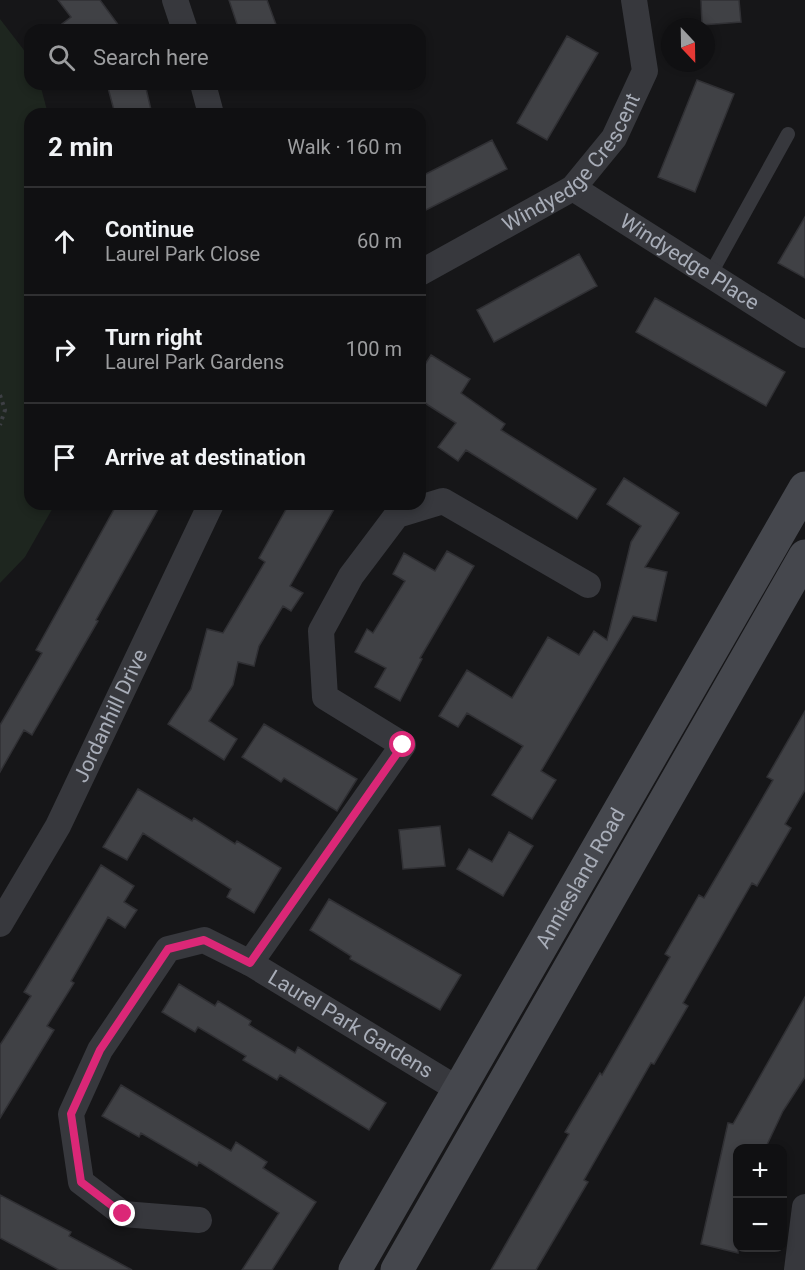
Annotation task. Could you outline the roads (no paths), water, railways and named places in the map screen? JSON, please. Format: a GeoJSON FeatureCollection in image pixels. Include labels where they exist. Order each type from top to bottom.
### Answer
{"type":"FeatureCollection","features":[{"type":"Feature","properties":{"kind":"street"},"geometry":{"type":"LineString","coordinates":[[175,0],[183,24]]}},
{"type":"Feature","properties":{"kind":"street","name":"Windyedge Crescent"},"geometry":{"type":"LineString","coordinates":[[426,270],[573,188],[614,138],[645,72],[634,0]]}},
{"type":"Feature","properties":{"kind":"street"},"geometry":{"type":"LineString","coordinates":[[205,90],[209,108]]}},
{"type":"Feature","properties":{"kind":"street","name":"Windyedge Place"},"geometry":{"type":"LineString","coordinates":[[573,188],[805,335]]}},
{"type":"Feature","properties":{"kind":"street","name":"Anniesland Road"},"geometry":{"type":"LineString","coordinates":[[355,1270],[805,488]]}},
{"type":"Feature","properties":{"kind":"street"},"geometry":{"type":"LineString","coordinates":[[426,506],[443,501],[588,585]]}},
{"type":"Feature","properties":{"kind":"street","name":"Jordanhill Drive"},"geometry":{"type":"LineString","coordinates":[[0,924],[58,826],[208,510]]}},
{"type":"Feature","properties":{"kind":"street"},"geometry":{"type":"LineString","coordinates":[[250,963],[403,745],[324,697],[321,631],[351,576],[397,515],[413,510]]}},
{"type":"Feature","properties":{"kind":"street","name":"Anniesland Road"},"geometry":{"type":"LineString","coordinates":[[397,1270],[805,556]]}},
{"type":"Feature","properties":{"kind":"street"},"geometry":{"type":"LineString","coordinates":[[584,872],[616,886]]}},
{"type":"Feature","properties":{"kind":"street","name":"Laurel Park Gardens"},"geometry":{"type":"LineString","coordinates":[[199,1220],[123,1214],[81,1182],[71,1114],[100,1050],[168,949],[204,940],[250,963],[459,1090]]}},
{"type":"Feature","properties":{"kind":"street"},"geometry":{"type":"LineString","coordinates":[[797,1270],[805,1207]]}},
{"type":"Feature","properties":{"kind":"lane"},"geometry":{"type":"LineString","coordinates":[[710,275],[788,134]]}}]}
